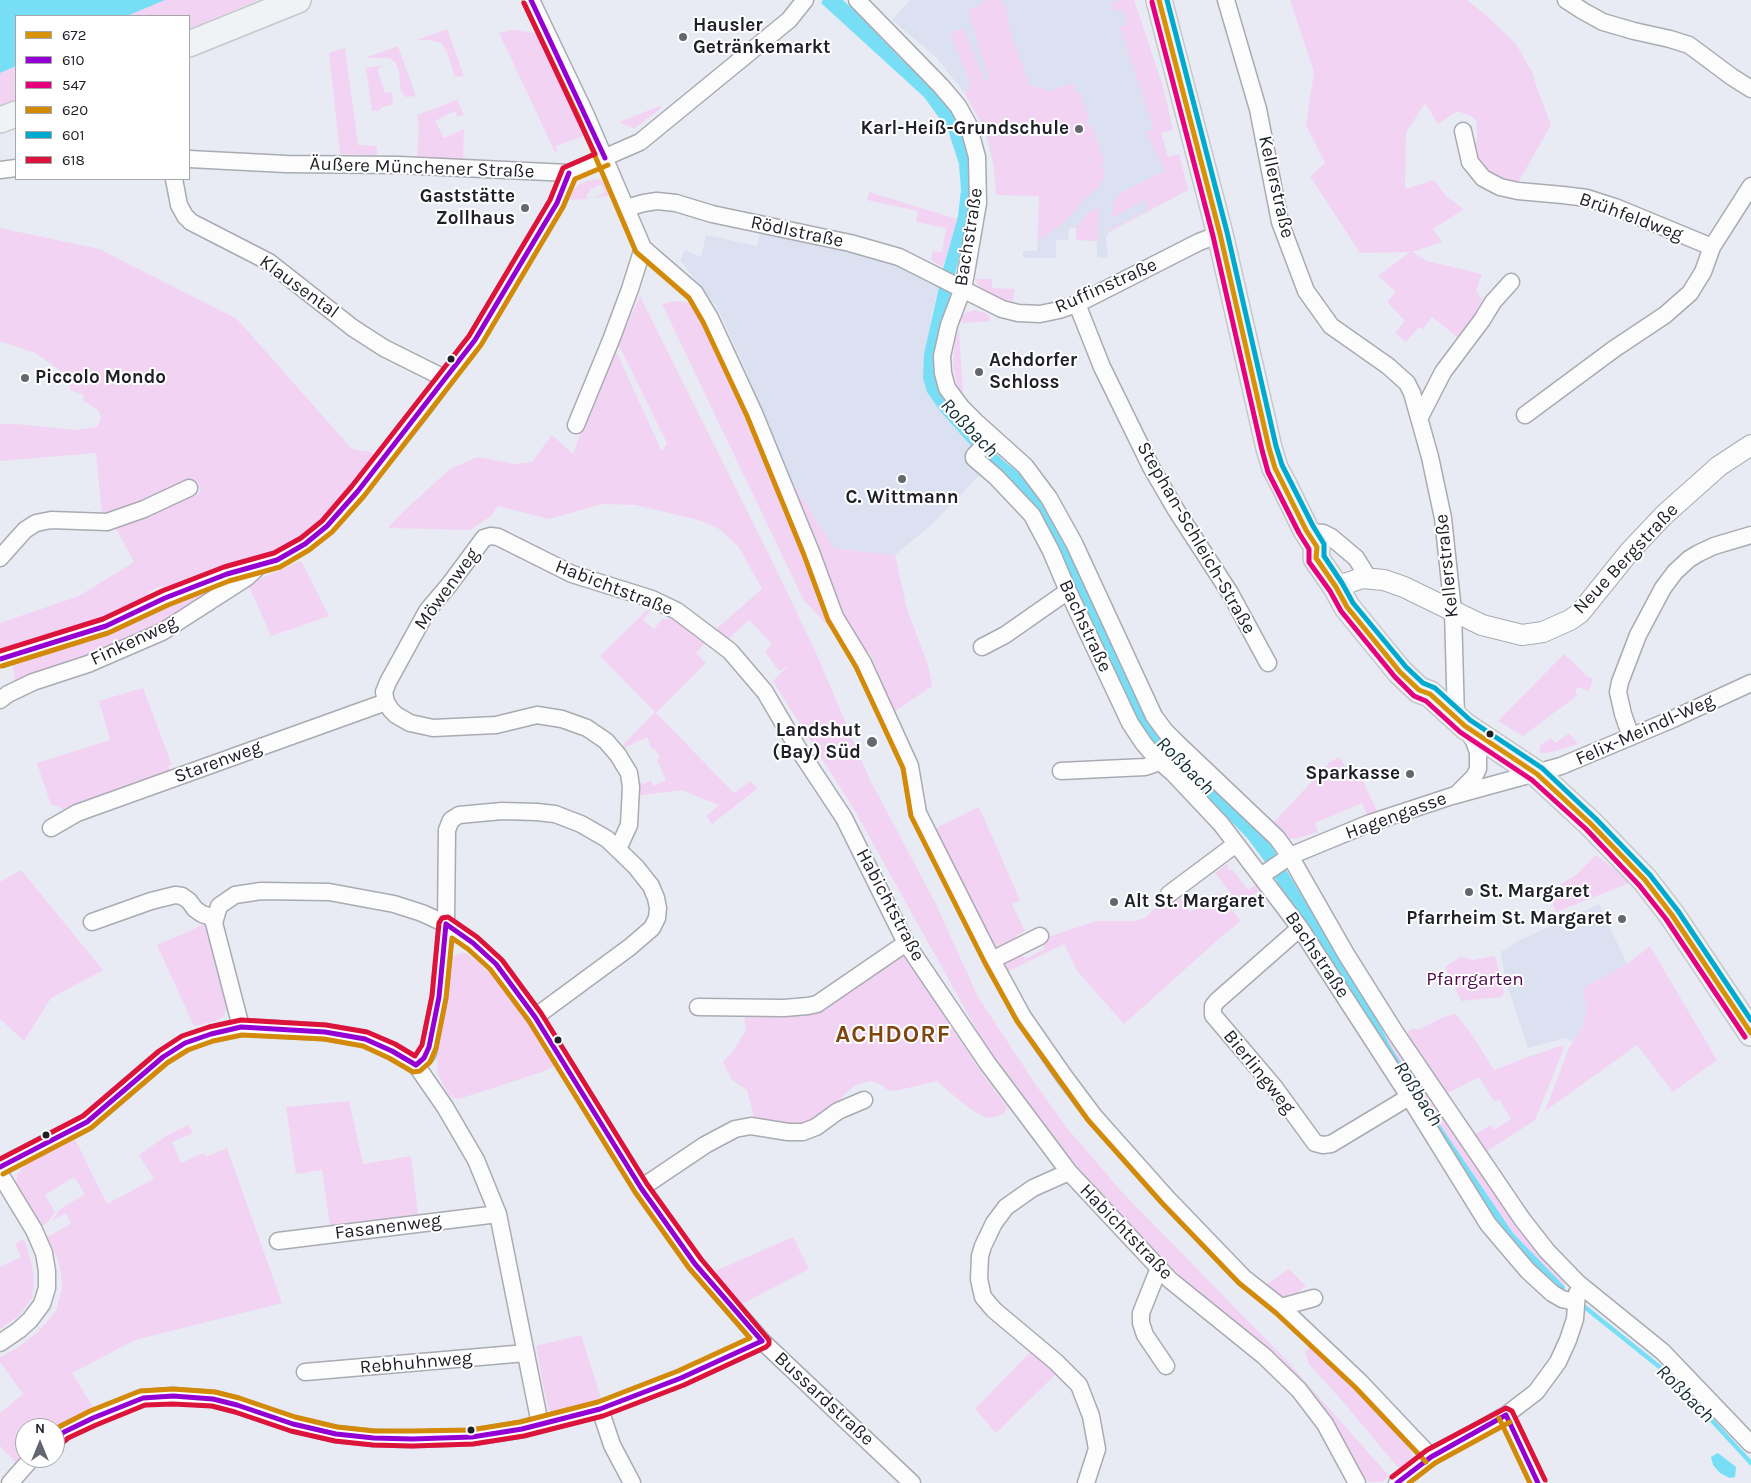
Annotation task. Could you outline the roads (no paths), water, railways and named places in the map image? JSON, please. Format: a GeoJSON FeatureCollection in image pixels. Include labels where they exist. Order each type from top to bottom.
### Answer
{"type":"FeatureCollection","features":[{"type":"Feature","properties":{"kind":"main road"},"geometry":{"type":"LineString","coordinates":[[190,44],[298,0]]}},
{"type":"Feature","properties":{"kind":"main road"},"geometry":{"type":"LineString","coordinates":[[1159,0],[1220,234],[1269,448],[1275,468],[1312,540],[1328,550],[1352,582],[1399,655],[1426,684],[1430,694],[1460,722],[1537,774],[1645,880],[1672,915],[1751,1032]]}},
{"type":"Feature","properties":{"kind":"main road"},"geometry":{"type":"LineString","coordinates":[[0,120],[15,114]]}},
{"type":"Feature","properties":{"kind":"street"},"geometry":{"type":"LineString","coordinates":[[531,0],[605,158],[643,248],[695,293],[710,318],[754,413],[835,618],[863,663],[910,766],[918,813],[1023,1017],[1094,1116],[1167,1198],[1244,1278],[1281,1307],[1360,1382],[1432,1457]]}},
{"type":"Feature","properties":{"kind":"street","name":"Äußere Münchener Straße"},"geometry":{"type":"LineString","coordinates":[[190,159],[286,164],[399,165],[569,174],[640,142],[789,20],[804,0]]}},
{"type":"Feature","properties":{"kind":"street","name":"Bachstraße"},"geometry":{"type":"LineString","coordinates":[[858,0],[958,106],[968,124],[977,157],[978,203],[953,283],[949,325],[942,356],[944,381],[947,388],[986,444],[1025,466],[1060,514],[1098,592],[1144,696],[1160,724],[1277,838],[1276,866],[1300,928],[1326,966],[1488,1224],[1528,1271],[1552,1294],[1562,1299],[1575,1297]]}},
{"type":"Feature","properties":{"kind":"street","name":"Kellerstraße"},"geometry":{"type":"LineString","coordinates":[[1226,0],[1258,110],[1280,222],[1306,291],[1331,326],[1373,355],[1408,383],[1420,417],[1443,518],[1453,611],[1460,722]]}},
{"type":"Feature","properties":{"kind":"street"},"geometry":{"type":"LineString","coordinates":[[1566,0],[1603,22],[1688,45],[1732,78],[1751,89]]}},
{"type":"Feature","properties":{"kind":"street","name":"Brühfeldweg"},"geometry":{"type":"LineString","coordinates":[[1463,131],[1470,162],[1483,178],[1500,187],[1518,191],[1587,198],[1712,247]]}},
{"type":"Feature","properties":{"kind":"street"},"geometry":{"type":"LineString","coordinates":[[0,170],[15,168]]}},
{"type":"Feature","properties":{"kind":"street"},"geometry":{"type":"LineString","coordinates":[[0,659],[106,626],[165,598],[227,574],[277,560],[305,544],[327,526],[358,491],[475,340],[557,203],[569,174]]}},
{"type":"Feature","properties":{"kind":"street","name":"Klausental"},"geometry":{"type":"LineString","coordinates":[[174,180],[179,206],[191,222],[270,262],[354,328],[384,348],[446,379]]}},
{"type":"Feature","properties":{"kind":"street"},"geometry":{"type":"LineString","coordinates":[[1525,415],[1614,349],[1665,315],[1690,293],[1703,272],[1712,247],[1751,186]]}},
{"type":"Feature","properties":{"kind":"street","name":"Rödlstraße"},"geometry":{"type":"LineString","coordinates":[[626,208],[644,202],[676,203],[712,214],[850,243],[900,257],[953,283]]}},
{"type":"Feature","properties":{"kind":"street","name":"Ruffinstraße"},"geometry":{"type":"LineString","coordinates":[[953,283],[1002,309],[1018,313],[1040,314],[1077,304],[1199,242],[1220,234]]}},
{"type":"Feature","properties":{"kind":"street"},"geometry":{"type":"LineString","coordinates":[[576,425],[611,340],[643,248]]}},
{"type":"Feature","properties":{"kind":"street"},"geometry":{"type":"LineString","coordinates":[[1420,417],[1443,372],[1482,320],[1493,302],[1511,282]]}},
{"type":"Feature","properties":{"kind":"street","name":"Stephan-Schleich-Straße"},"geometry":{"type":"LineString","coordinates":[[1077,304],[1102,367],[1151,467],[1176,510],[1230,593],[1268,663]]}},
{"type":"Feature","properties":{"kind":"street","name":"Bachstraße"},"geometry":{"type":"LineString","coordinates":[[986,444],[974,456],[975,460],[996,477],[1032,515],[1051,551],[1130,723],[1159,761],[1221,824],[1236,844],[1276,866],[1346,954],[1456,1124],[1522,1220],[1547,1251],[1575,1297],[1663,1352],[1751,1444]]}},
{"type":"Feature","properties":{"kind":"street","name":"Neue Bergstraße"},"geometry":{"type":"LineString","coordinates":[[1352,582],[1384,580],[1404,587],[1482,625],[1522,635],[1543,632],[1570,620],[1586,607],[1630,551],[1664,515],[1720,466],[1751,445]]}},
{"type":"Feature","properties":{"kind":"street"},"geometry":{"type":"LineString","coordinates":[[0,558],[25,530],[36,523],[51,520],[107,522],[144,509],[189,488]]}},
{"type":"Feature","properties":{"kind":"street"},"geometry":{"type":"LineString","coordinates":[[1631,737],[1618,692],[1620,682],[1638,635],[1663,588],[1675,572],[1699,552],[1751,535]]}},
{"type":"Feature","properties":{"kind":"street","name":"Möwenweg"},"geometry":{"type":"LineString","coordinates":[[386,702],[384,692],[388,682],[427,611],[449,586],[484,538],[490,536]]}},
{"type":"Feature","properties":{"kind":"street","name":"Habichtstraße"},"geometry":{"type":"LineString","coordinates":[[490,536],[498,537],[572,574],[652,599],[677,611],[730,651],[765,692],[799,750],[844,818],[906,944],[988,1064],[1069,1172],[1170,1280],[1264,1356],[1299,1390],[1325,1424],[1356,1483]]}},
{"type":"Feature","properties":{"kind":"street","name":"Finkenweg"},"geometry":{"type":"LineString","coordinates":[[0,700],[33,682],[88,664],[162,632],[246,578],[260,566]]}},
{"type":"Feature","properties":{"kind":"street"},"geometry":{"type":"LineString","coordinates":[[982,647],[1005,635],[1068,591]]}},
{"type":"Feature","properties":{"kind":"street","name":"Felix-Meindl-Weg"},"geometry":{"type":"LineString","coordinates":[[1537,774],[1631,737],[1751,683]]}},
{"type":"Feature","properties":{"kind":"street"},"geometry":{"type":"LineString","coordinates":[[386,702],[396,715],[410,724],[433,728],[496,725],[537,715],[562,719],[587,728],[606,741],[618,755],[628,773],[631,787],[629,825],[618,849]]}},
{"type":"Feature","properties":{"kind":"street","name":"Starenweg"},"geometry":{"type":"LineString","coordinates":[[51,828],[77,813],[386,702]]}},
{"type":"Feature","properties":{"kind":"street"},"geometry":{"type":"LineString","coordinates":[[1455,794],[1474,777],[1478,769],[1478,752],[1474,740],[1460,722]]}},
{"type":"Feature","properties":{"kind":"street"},"geometry":{"type":"LineString","coordinates":[[1061,771],[1145,767],[1159,761]]}},
{"type":"Feature","properties":{"kind":"street","name":"Hagengasse"},"geometry":{"type":"LineString","coordinates":[[1276,866],[1383,818],[1455,794],[1537,774]]}},
{"type":"Feature","properties":{"kind":"street"},"geometry":{"type":"LineString","coordinates":[[416,1065],[424,1058],[429,1047],[439,997],[446,924],[447,830],[451,820],[460,815],[502,811],[555,814],[581,824],[607,839],[618,849],[644,876],[656,898],[658,908],[652,928],[630,947],[535,1016]]}},
{"type":"Feature","properties":{"kind":"street"},"geometry":{"type":"LineString","coordinates":[[1169,894],[1236,844]]}},
{"type":"Feature","properties":{"kind":"street","name":"Bussardstraße"},"geometry":{"type":"LineString","coordinates":[[215,918],[219,906],[235,895],[261,891],[329,892],[394,904],[422,913],[446,924],[473,943],[496,964],[535,1016],[642,1188],[695,1264],[762,1341],[912,1483]]}},
{"type":"Feature","properties":{"kind":"street"},"geometry":{"type":"LineString","coordinates":[[92,922],[151,901],[175,895],[182,896],[202,914],[215,918],[216,932],[241,1027]]}},
{"type":"Feature","properties":{"kind":"street","name":"Bierlingweg"},"geometry":{"type":"LineString","coordinates":[[1300,928],[1218,1001],[1213,1006],[1213,1015],[1275,1088],[1315,1143],[1324,1146],[1331,1144],[1409,1097]]}},
{"type":"Feature","properties":{"kind":"street"},"geometry":{"type":"LineString","coordinates":[[992,960],[1040,936]]}},
{"type":"Feature","properties":{"kind":"street"},"geometry":{"type":"LineString","coordinates":[[698,1007],[784,1008],[816,1004],[906,944]]}},
{"type":"Feature","properties":{"kind":"street"},"geometry":{"type":"LineString","coordinates":[[0,1167],[87,1122],[163,1057],[185,1043],[211,1034],[241,1027],[325,1032],[365,1039],[392,1051],[416,1065],[444,1107],[476,1160],[498,1214],[540,1424]]}},
{"type":"Feature","properties":{"kind":"street"},"geometry":{"type":"LineString","coordinates":[[642,1188],[705,1146],[735,1129],[751,1126],[788,1132],[803,1132],[816,1127],[838,1110],[864,1100]]}},
{"type":"Feature","properties":{"kind":"street"},"geometry":{"type":"LineString","coordinates":[[1069,1172],[1033,1188],[1006,1207],[994,1223],[985,1241],[980,1256],[979,1279],[984,1297],[994,1310],[1056,1362],[1079,1385],[1091,1416],[1097,1449],[1086,1483]]}},
{"type":"Feature","properties":{"kind":"street"},"geometry":{"type":"LineString","coordinates":[[0,1174],[34,1230],[44,1253],[47,1271],[47,1288],[42,1304],[30,1320],[0,1343]]}},
{"type":"Feature","properties":{"kind":"street","name":"Fasanenweg"},"geometry":{"type":"LineString","coordinates":[[278,1241],[498,1214]]}},
{"type":"Feature","properties":{"kind":"street"},"geometry":{"type":"LineString","coordinates":[[1159,1268],[1142,1313],[1141,1323],[1145,1335],[1166,1366]]}},
{"type":"Feature","properties":{"kind":"street"},"geometry":{"type":"LineString","coordinates":[[1397,1483],[1432,1457],[1506,1415],[1536,1392],[1558,1362],[1574,1319],[1575,1297]]}},
{"type":"Feature","properties":{"kind":"street"},"geometry":{"type":"LineString","coordinates":[[1281,1307],[1314,1298]]}},
{"type":"Feature","properties":{"kind":"street"},"geometry":{"type":"LineString","coordinates":[[65,1432],[142,1398],[173,1396],[213,1400],[237,1405],[314,1430],[336,1434],[374,1438],[442,1439],[472,1437],[505,1432],[600,1410],[682,1378],[762,1341]]}},
{"type":"Feature","properties":{"kind":"street","name":"Rebhuhnweg"},"geometry":{"type":"LineString","coordinates":[[305,1372],[526,1353]]}},
{"type":"Feature","properties":{"kind":"street"},"geometry":{"type":"LineString","coordinates":[[600,1410],[612,1445],[632,1483]]}},
{"type":"Feature","properties":{"kind":"street"},"geometry":{"type":"LineString","coordinates":[[1506,1415],[1538,1483]]}},
{"type":"Feature","properties":{"kind":"street"},"geometry":{"type":"LineString","coordinates":[[10,1483],[23,1468]]}},
{"type":"Feature","properties":{"kind":"water"},"geometry":{"type":"Polygon","coordinates":[[[0,0],[165,0],[129,15],[15,15],[15,66],[0,73],[0,0]]]}},
{"type":"Feature","properties":{"kind":"water"},"geometry":{"type":"Polygon","coordinates":[[[823,0],[843,0],[859,15],[901,59],[932,87],[955,116],[964,137],[969,154],[970,211],[937,351],[970,428],[1004,461],[1023,476],[1036,491],[1059,531],[1118,659],[1148,718],[1269,842],[1369,1005],[1391,1047],[1440,1125],[1513,1233],[1565,1289],[1549,1280],[1523,1254],[1490,1211],[1386,1049],[1370,1020],[1362,1011],[1357,1011],[1265,862],[1248,839],[1196,789],[1140,730],[1055,553],[927,392],[923,378],[924,354],[943,269],[958,216],[961,190],[959,164],[948,130],[924,97],[821,3],[823,0]]]}},
{"type":"Feature","properties":{"kind":"water"},"geometry":{"type":"Polygon","coordinates":[[[1718,1453],[1736,1467],[1735,1477],[1730,1478],[1720,1473],[1713,1465],[1711,1457],[1718,1453]]]}},
{"type":"Feature","properties":{"kind":"waterway","name":"Roßbach"},"geometry":{"type":"LineString","coordinates":[[1581,1304],[1672,1377],[1751,1463]]}},
{"type":"Feature","properties":{"kind":"place","name":"Hausler Getränkemarkt"},"geometry":{"type":"Point","coordinates":[683,37]}},
{"type":"Feature","properties":{"kind":"place","name":"Karl-Heiß-Grundschule"},"geometry":{"type":"Point","coordinates":[1079,129]}},
{"type":"Feature","properties":{"kind":"place","name":"Gaststätte Zollhaus"},"geometry":{"type":"Point","coordinates":[525,208]}},
{"type":"Feature","properties":{"kind":"place","name":"Achdorfer Schloss"},"geometry":{"type":"Point","coordinates":[979,372]}},
{"type":"Feature","properties":{"kind":"place","name":"Piccolo Mondo"},"geometry":{"type":"Point","coordinates":[25,378]}},
{"type":"Feature","properties":{"kind":"place","name":"C. Wittmann"},"geometry":{"type":"Point","coordinates":[902,479]}},
{"type":"Feature","properties":{"kind":"place","name":"Landshut (Bay) Süd"},"geometry":{"type":"Point","coordinates":[872,742]}},
{"type":"Feature","properties":{"kind":"place","name":"Sparkasse"},"geometry":{"type":"Point","coordinates":[1410,774]}},
{"type":"Feature","properties":{"kind":"place","name":"St. Margaret"},"geometry":{"type":"Point","coordinates":[1469,892]}},
{"type":"Feature","properties":{"kind":"place","name":"Alt St. Margaret"},"geometry":{"type":"Point","coordinates":[1114,902]}},
{"type":"Feature","properties":{"kind":"place","name":"Pfarrheim St. Margaret"},"geometry":{"type":"Point","coordinates":[1622,919]}},
{"type":"Feature","properties":{"kind":"district","name":"ACHDORF"},"geometry":{"type":"Point","coordinates":[893,1035]}},
{"type":"Feature","properties":{"kind":"park label","name":"Pfarrgarten"},"geometry":{"type":"Point","coordinates":[1475,980]}}]}
